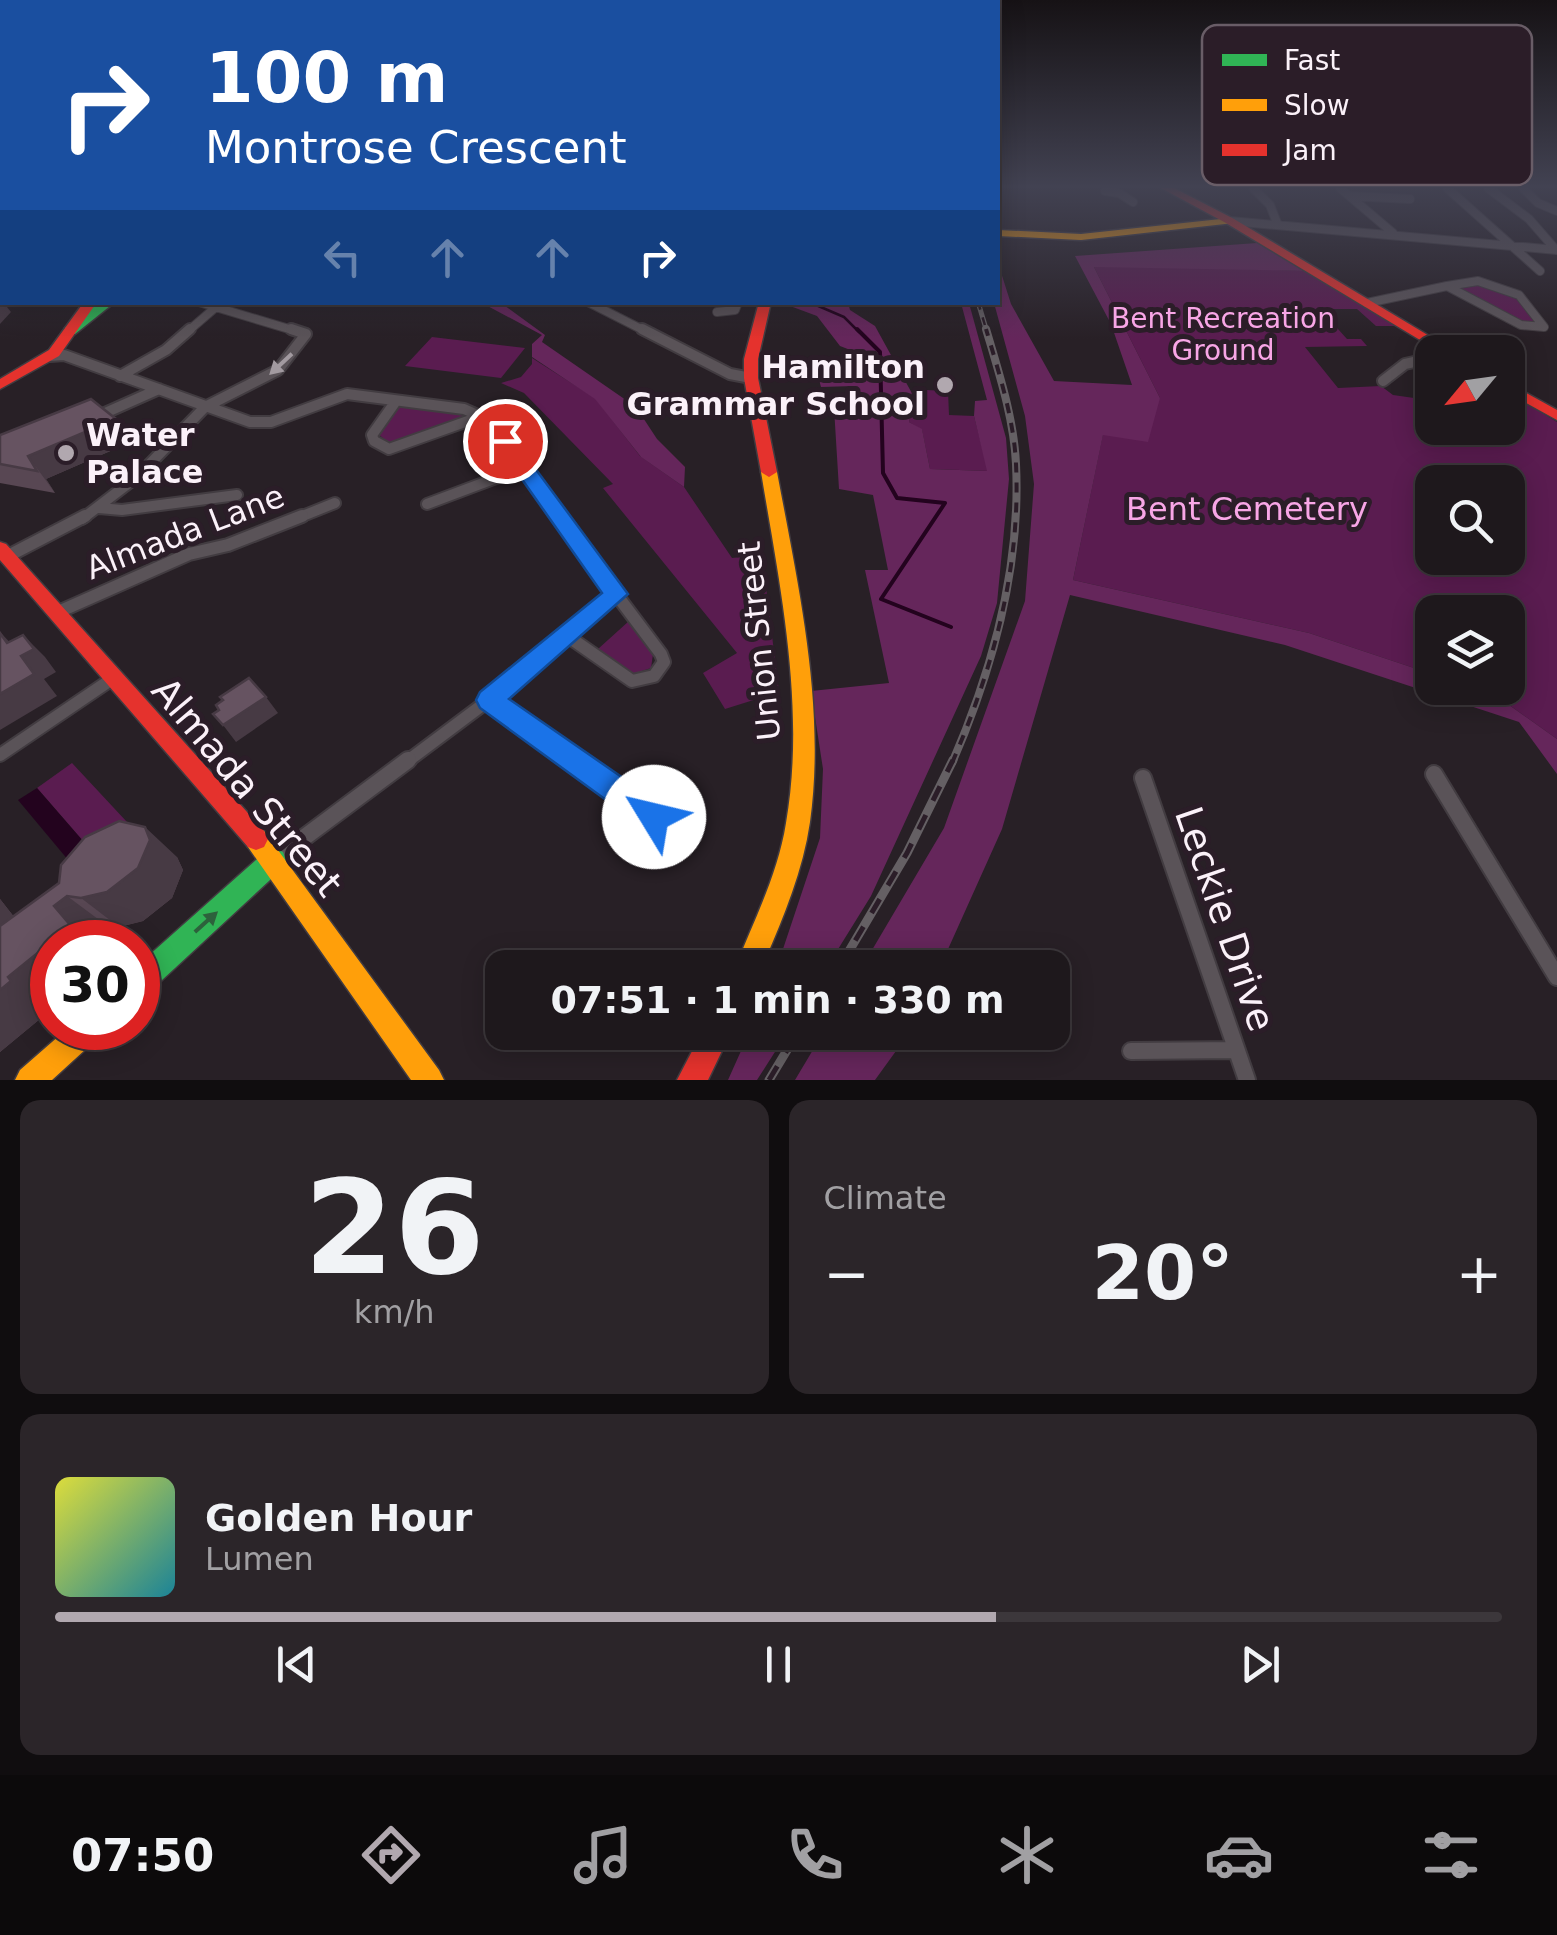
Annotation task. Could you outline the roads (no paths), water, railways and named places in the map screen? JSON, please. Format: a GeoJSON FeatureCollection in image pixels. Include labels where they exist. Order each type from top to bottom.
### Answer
{"type":"FeatureCollection","features":[{"type":"Feature","properties":{"kind":"main road"},"geometry":{"type":"LineString","coordinates":[[1259,238],[1420,335]]}},
{"type":"Feature","properties":{"kind":"main road"},"geometry":{"type":"LineString","coordinates":[[0,377],[46,348],[78,305]]}},
{"type":"Feature","properties":{"kind":"main road"},"geometry":{"type":"LineString","coordinates":[[0,385],[50,356],[89,305]]}},
{"type":"Feature","properties":{"kind":"main road"},"geometry":{"type":"LineString","coordinates":[[70,331],[106,305]]}},
{"type":"Feature","properties":{"kind":"main road","name":"Union Street"},"geometry":{"type":"LineString","coordinates":[[755,950],[782,885],[797,830],[802,777],[798,683],[785,566],[751,378],[751,358],[763,306]]}},
{"type":"Feature","properties":{"kind":"main road"},"geometry":{"type":"LineString","coordinates":[[1525,397],[1557,416]]}},
{"type":"Feature","properties":{"kind":"main road","name":"Almada Street"},"geometry":{"type":"LineString","coordinates":[[4,552],[274,860],[429,1080]]}},
{"type":"Feature","properties":{"kind":"main road"},"geometry":{"type":"LineString","coordinates":[[160,963],[274,860]]}},
{"type":"Feature","properties":{"kind":"main road"},"geometry":{"type":"LineString","coordinates":[[30,1080],[63,1050]]}},
{"type":"Feature","properties":{"kind":"main road"},"geometry":{"type":"LineString","coordinates":[[692,1080],[708,1050]]}},
{"type":"Feature","properties":{"kind":"street"},"geometry":{"type":"LineString","coordinates":[[1447,238],[1556,250]]}},
{"type":"Feature","properties":{"kind":"street"},"geometry":{"type":"LineString","coordinates":[[1504,238],[1540,271]]}},
{"type":"Feature","properties":{"kind":"street"},"geometry":{"type":"LineString","coordinates":[[1367,304],[1446,286],[1478,281],[1519,295],[1544,327],[1532,329],[1522,325],[1446,286]]}},
{"type":"Feature","properties":{"kind":"street"},"geometry":{"type":"LineString","coordinates":[[4,552],[99,508],[205,408],[278,370],[306,334],[210,305]]}},
{"type":"Feature","properties":{"kind":"street"},"geometry":{"type":"LineString","coordinates":[[594,305],[730,374],[751,378]]}},
{"type":"Feature","properties":{"kind":"street"},"geometry":{"type":"LineString","coordinates":[[717,312],[732,311],[736,305]]}},
{"type":"Feature","properties":{"kind":"street"},"geometry":{"type":"LineString","coordinates":[[120,376],[166,350],[216,307]]}},
{"type":"Feature","properties":{"kind":"street"},"geometry":{"type":"LineString","coordinates":[[50,356],[64,355],[205,408],[260,424],[340,394],[464,410],[482,416],[504,439],[664,662],[654,676],[632,681],[566,635]]}},
{"type":"Feature","properties":{"kind":"street"},"geometry":{"type":"LineString","coordinates":[[1383,381],[1405,364],[1415,362]]}},
{"type":"Feature","properties":{"kind":"street"},"geometry":{"type":"LineString","coordinates":[[86,421],[159,390]]}},
{"type":"Feature","properties":{"kind":"street"},"geometry":{"type":"LineString","coordinates":[[396,401],[372,435],[374,442],[389,449],[482,416]]}},
{"type":"Feature","properties":{"kind":"street"},"geometry":{"type":"LineString","coordinates":[[427,504],[522,468]]}},
{"type":"Feature","properties":{"kind":"street"},"geometry":{"type":"LineString","coordinates":[[99,508],[122,510],[237,495]]}},
{"type":"Feature","properties":{"kind":"street","name":"Almada Lane"},"geometry":{"type":"LineString","coordinates":[[56,613],[189,554],[228,545],[334,504]]}},
{"type":"Feature","properties":{"kind":"street"},"geometry":{"type":"LineString","coordinates":[[274,860],[490,700],[616,594]]}},
{"type":"Feature","properties":{"kind":"street"},"geometry":{"type":"LineString","coordinates":[[0,754],[115,677]]}},
{"type":"Feature","properties":{"kind":"street"},"geometry":{"type":"LineString","coordinates":[[490,700],[654,817]]}},
{"type":"Feature","properties":{"kind":"street"},"geometry":{"type":"LineString","coordinates":[[1434,774],[1557,977]]}},
{"type":"Feature","properties":{"kind":"street","name":"Leckie Drive"},"geometry":{"type":"LineString","coordinates":[[1143,778],[1246,1080]]}},
{"type":"Feature","properties":{"kind":"street"},"geometry":{"type":"LineString","coordinates":[[1132,1051],[1236,1050]]}},
{"type":"Feature","properties":{"kind":"waterway"},"geometry":{"type":"LineString","coordinates":[[816,305],[844,317],[859,332]]}},
{"type":"Feature","properties":{"kind":"waterway"},"geometry":{"type":"LineString","coordinates":[[857,329],[880,352],[883,473],[897,498],[945,503],[881,599],[951,627]]}},
{"type":"Feature","properties":{"kind":"railway"},"geometry":{"type":"LineString","coordinates":[[979,305],[987,332]]}},
{"type":"Feature","properties":{"kind":"railway"},"geometry":{"type":"LineString","coordinates":[[952,763],[992,655],[1014,541],[1015,447],[986,329]]}},
{"type":"Feature","properties":{"kind":"railway"},"geometry":{"type":"LineString","coordinates":[[850,950],[907,853],[953,760]]}},
{"type":"Feature","properties":{"kind":"railway"},"geometry":{"type":"LineString","coordinates":[[769,1080],[787,1050]]}},
{"type":"Feature","properties":{"kind":"place","name":"Hamilton Grammar School"},"geometry":{"type":"Point","coordinates":[945,385]}},
{"type":"Feature","properties":{"kind":"place","name":"Water Palace"},"geometry":{"type":"Point","coordinates":[66,453]}},
{"type":"Feature","properties":{"kind":"park label","name":"Bent Recreation Ground"},"geometry":{"type":"Point","coordinates":[1223,334]}},
{"type":"Feature","properties":{"kind":"park label","name":"Bent Cemetery"},"geometry":{"type":"Point","coordinates":[1247,509]}}]}
